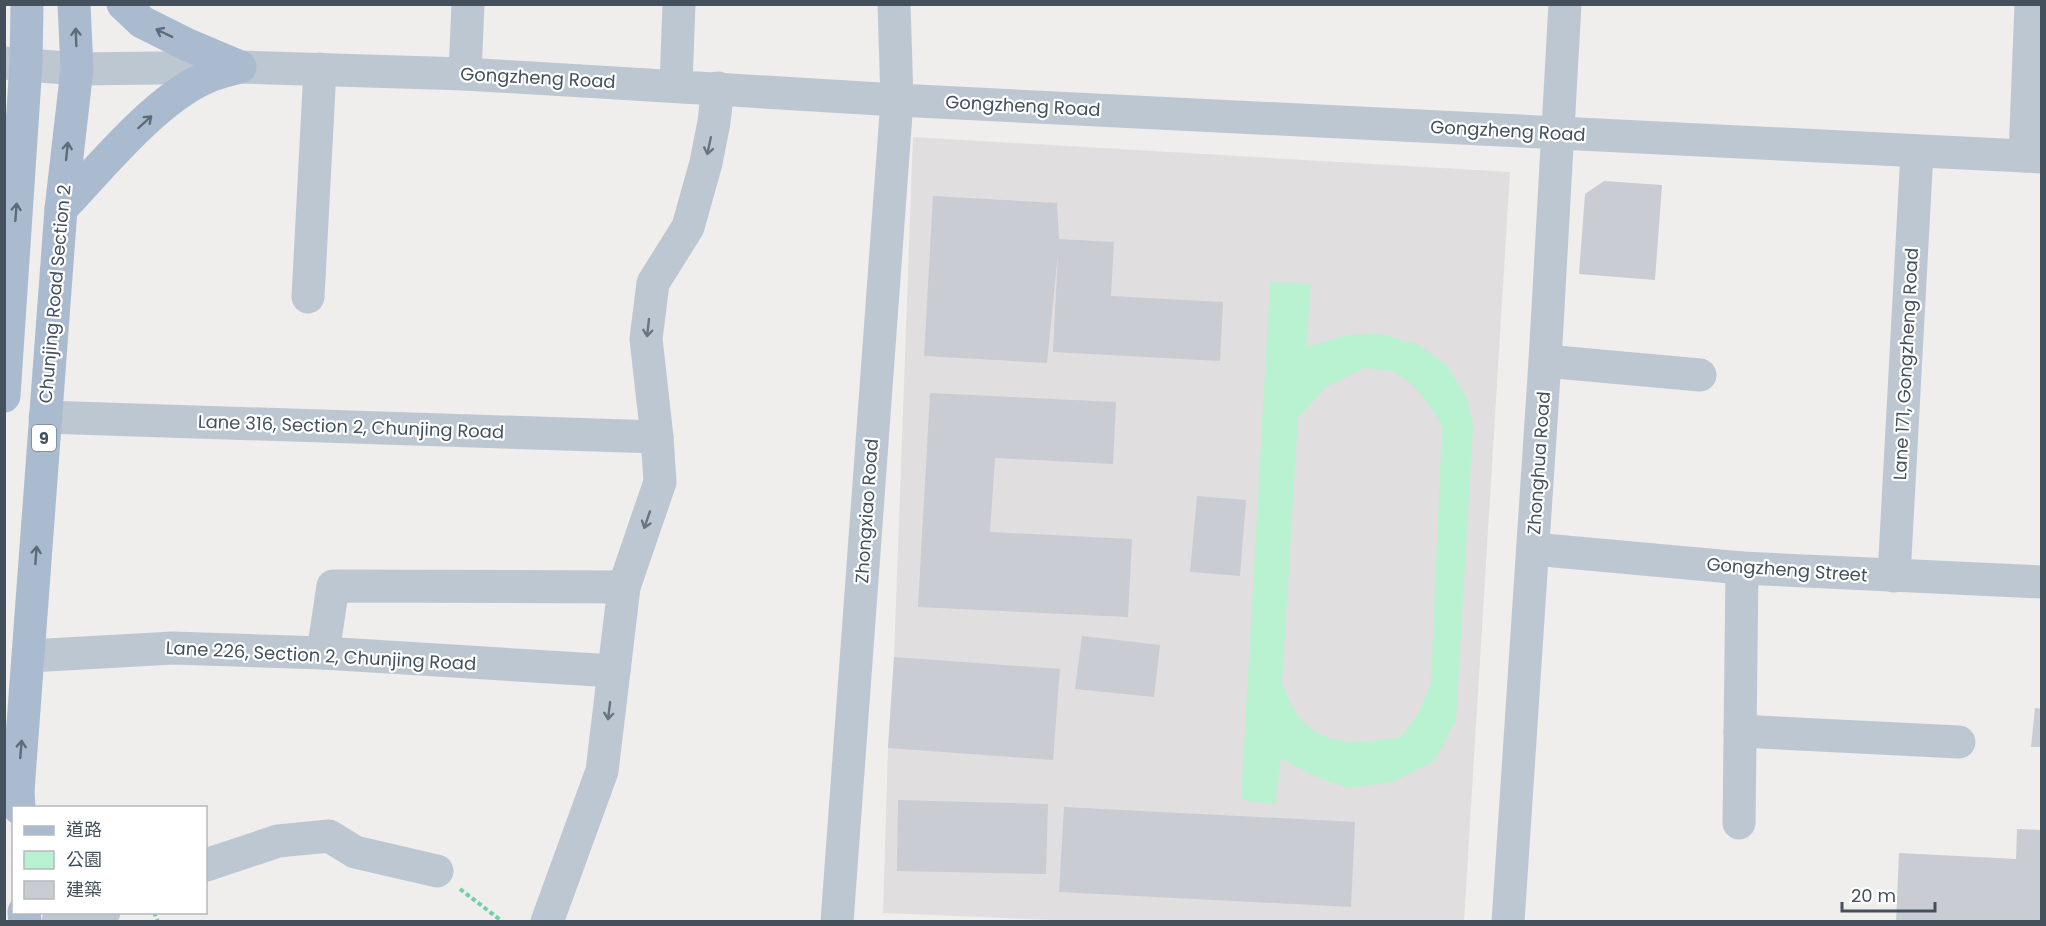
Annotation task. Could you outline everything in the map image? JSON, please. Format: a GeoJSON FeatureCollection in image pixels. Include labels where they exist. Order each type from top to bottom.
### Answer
{"type":"FeatureCollection","features":[{"type":"Feature","properties":{"kind":"main road"},"geometry":{"type":"LineString","coordinates":[[4,396],[15,64],[27,4]]}},
{"type":"Feature","properties":{"kind":"main road","name":"Chunjing Road Section 2"},"geometry":{"type":"LineString","coordinates":[[19,806],[18,790],[61,209],[76,69],[74,4]]}},
{"type":"Feature","properties":{"kind":"main road"},"geometry":{"type":"LineString","coordinates":[[123,4],[142,22],[240,67]]}},
{"type":"Feature","properties":{"kind":"main road"},"geometry":{"type":"LineString","coordinates":[[61,209],[144,122],[178,95],[205,78],[240,67]]}},
{"type":"Feature","properties":{"kind":"street"},"geometry":{"type":"LineString","coordinates":[[465,74],[468,4]]}},
{"type":"Feature","properties":{"kind":"street"},"geometry":{"type":"LineString","coordinates":[[676,85],[679,4]]}},
{"type":"Feature","properties":{"kind":"street","name":"Zhongxiao Road"},"geometry":{"type":"LineString","coordinates":[[837,921],[897,100],[894,4]]}},
{"type":"Feature","properties":{"kind":"street","name":"Zhonghua Road"},"geometry":{"type":"LineString","coordinates":[[1508,921],[1545,361],[1565,4]]}},
{"type":"Feature","properties":{"kind":"street"},"geometry":{"type":"LineString","coordinates":[[2031,4],[2033,156]]}},
{"type":"Feature","properties":{"kind":"street","name":"Gongzheng Road"},"geometry":{"type":"LineString","coordinates":[[15,64],[76,69],[240,67],[465,74],[897,100],[2033,156]]}},
{"type":"Feature","properties":{"kind":"street"},"geometry":{"type":"LineString","coordinates":[[308,297],[320,69]]}},
{"type":"Feature","properties":{"kind":"street"},"geometry":{"type":"LineString","coordinates":[[547,921],[602,771],[624,587],[660,482],[646,339],[652,283],[688,226],[714,122],[717,88]]}},
{"type":"Feature","properties":{"kind":"street","name":"Lane 171, Gongzheng Road"},"geometry":{"type":"LineString","coordinates":[[1894,576],[1917,152]]}},
{"type":"Feature","properties":{"kind":"street"},"geometry":{"type":"LineString","coordinates":[[1545,361],[1700,375]]}},
{"type":"Feature","properties":{"kind":"street","name":"Lane 316, Section 2, Chunjing Road"},"geometry":{"type":"LineString","coordinates":[[45,417],[657,437]]}},
{"type":"Feature","properties":{"kind":"street","name":"Gongzheng Street"},"geometry":{"type":"LineString","coordinates":[[1533,549],[1742,568],[2042,582]]}},
{"type":"Feature","properties":{"kind":"street"},"geometry":{"type":"LineString","coordinates":[[1739,823],[1742,568]]}},
{"type":"Feature","properties":{"kind":"street"},"geometry":{"type":"LineString","coordinates":[[323,653],[333,586],[624,587]]}},
{"type":"Feature","properties":{"kind":"street","name":"Lane 226, Section 2, Chunjing Road"},"geometry":{"type":"LineString","coordinates":[[29,656],[173,648],[323,653],[614,671]]}},
{"type":"Feature","properties":{"kind":"street"},"geometry":{"type":"LineString","coordinates":[[1740,731],[1959,742]]}},
{"type":"Feature","properties":{"kind":"street"},"geometry":{"type":"LineString","coordinates":[[207,865],[278,841],[329,836],[355,852],[437,871]]}},
{"type":"Feature","properties":{"kind":"street"},"geometry":{"type":"LineString","coordinates":[[58,921],[94,914]]}},
{"type":"Feature","properties":{"kind":"path"},"geometry":{"type":"LineString","coordinates":[[437,871],[503,921]]}},
{"type":"Feature","properties":{"kind":"shaded area"},"geometry":{"type":"Polygon","coordinates":[[[913,137],[1510,172],[1464,921],[1104,922],[883,913],[913,137]]]}},
{"type":"Feature","properties":{"kind":"green space"},"geometry":{"type":"Polygon","coordinates":[[[1270,282],[1311,284],[1306,347],[1344,336],[1377,333],[1419,345],[1447,365],[1467,399],[1473,427],[1456,720],[1434,761],[1393,782],[1347,788],[1312,775],[1281,758],[1275,804],[1241,800],[1270,282]],[[1364,368],[1325,388],[1298,418],[1282,683],[1296,713],[1309,727],[1333,739],[1360,742],[1401,737],[1418,714],[1431,683],[1442,425],[1427,402],[1401,376],[1393,372],[1364,368]]]}},
{"type":"Feature","properties":{"kind":"building"},"geometry":{"type":"Polygon","coordinates":[[[1604,181],[1662,185],[1655,280],[1579,274],[1585,194],[1604,181]]]}},
{"type":"Feature","properties":{"kind":"building"},"geometry":{"type":"Polygon","coordinates":[[[933,196],[1057,203],[1059,239],[1114,242],[1111,296],[1223,302],[1220,361],[1053,352],[1058,253],[1047,363],[924,356],[933,196]]]}},
{"type":"Feature","properties":{"kind":"building"},"geometry":{"type":"Polygon","coordinates":[[[930,393],[1116,402],[1113,464],[995,458],[990,532],[1132,539],[1128,617],[918,607],[930,393]]]}},
{"type":"Feature","properties":{"kind":"building"},"geometry":{"type":"Polygon","coordinates":[[[1197,496],[1246,500],[1240,576],[1190,572],[1197,496]]]}},
{"type":"Feature","properties":{"kind":"building"},"geometry":{"type":"Polygon","coordinates":[[[1082,636],[1160,645],[1154,697],[1075,689],[1082,636]]]}},
{"type":"Feature","properties":{"kind":"building"},"geometry":{"type":"Polygon","coordinates":[[[894,657],[1060,669],[1053,760],[888,748],[894,657]]]}},
{"type":"Feature","properties":{"kind":"building"},"geometry":{"type":"Polygon","coordinates":[[[2035,708],[2042,709],[2042,747],[2031,747],[2035,708]]]}},
{"type":"Feature","properties":{"kind":"building"},"geometry":{"type":"Polygon","coordinates":[[[898,800],[1048,804],[1046,874],[897,871],[898,800]]]}},
{"type":"Feature","properties":{"kind":"building"},"geometry":{"type":"Polygon","coordinates":[[[1064,807],[1355,822],[1351,907],[1059,892],[1064,807]]]}},
{"type":"Feature","properties":{"kind":"building"},"geometry":{"type":"Polygon","coordinates":[[[2017,829],[2042,830],[2042,922],[1896,922],[1899,853],[2016,859],[2017,829]]]}}]}
